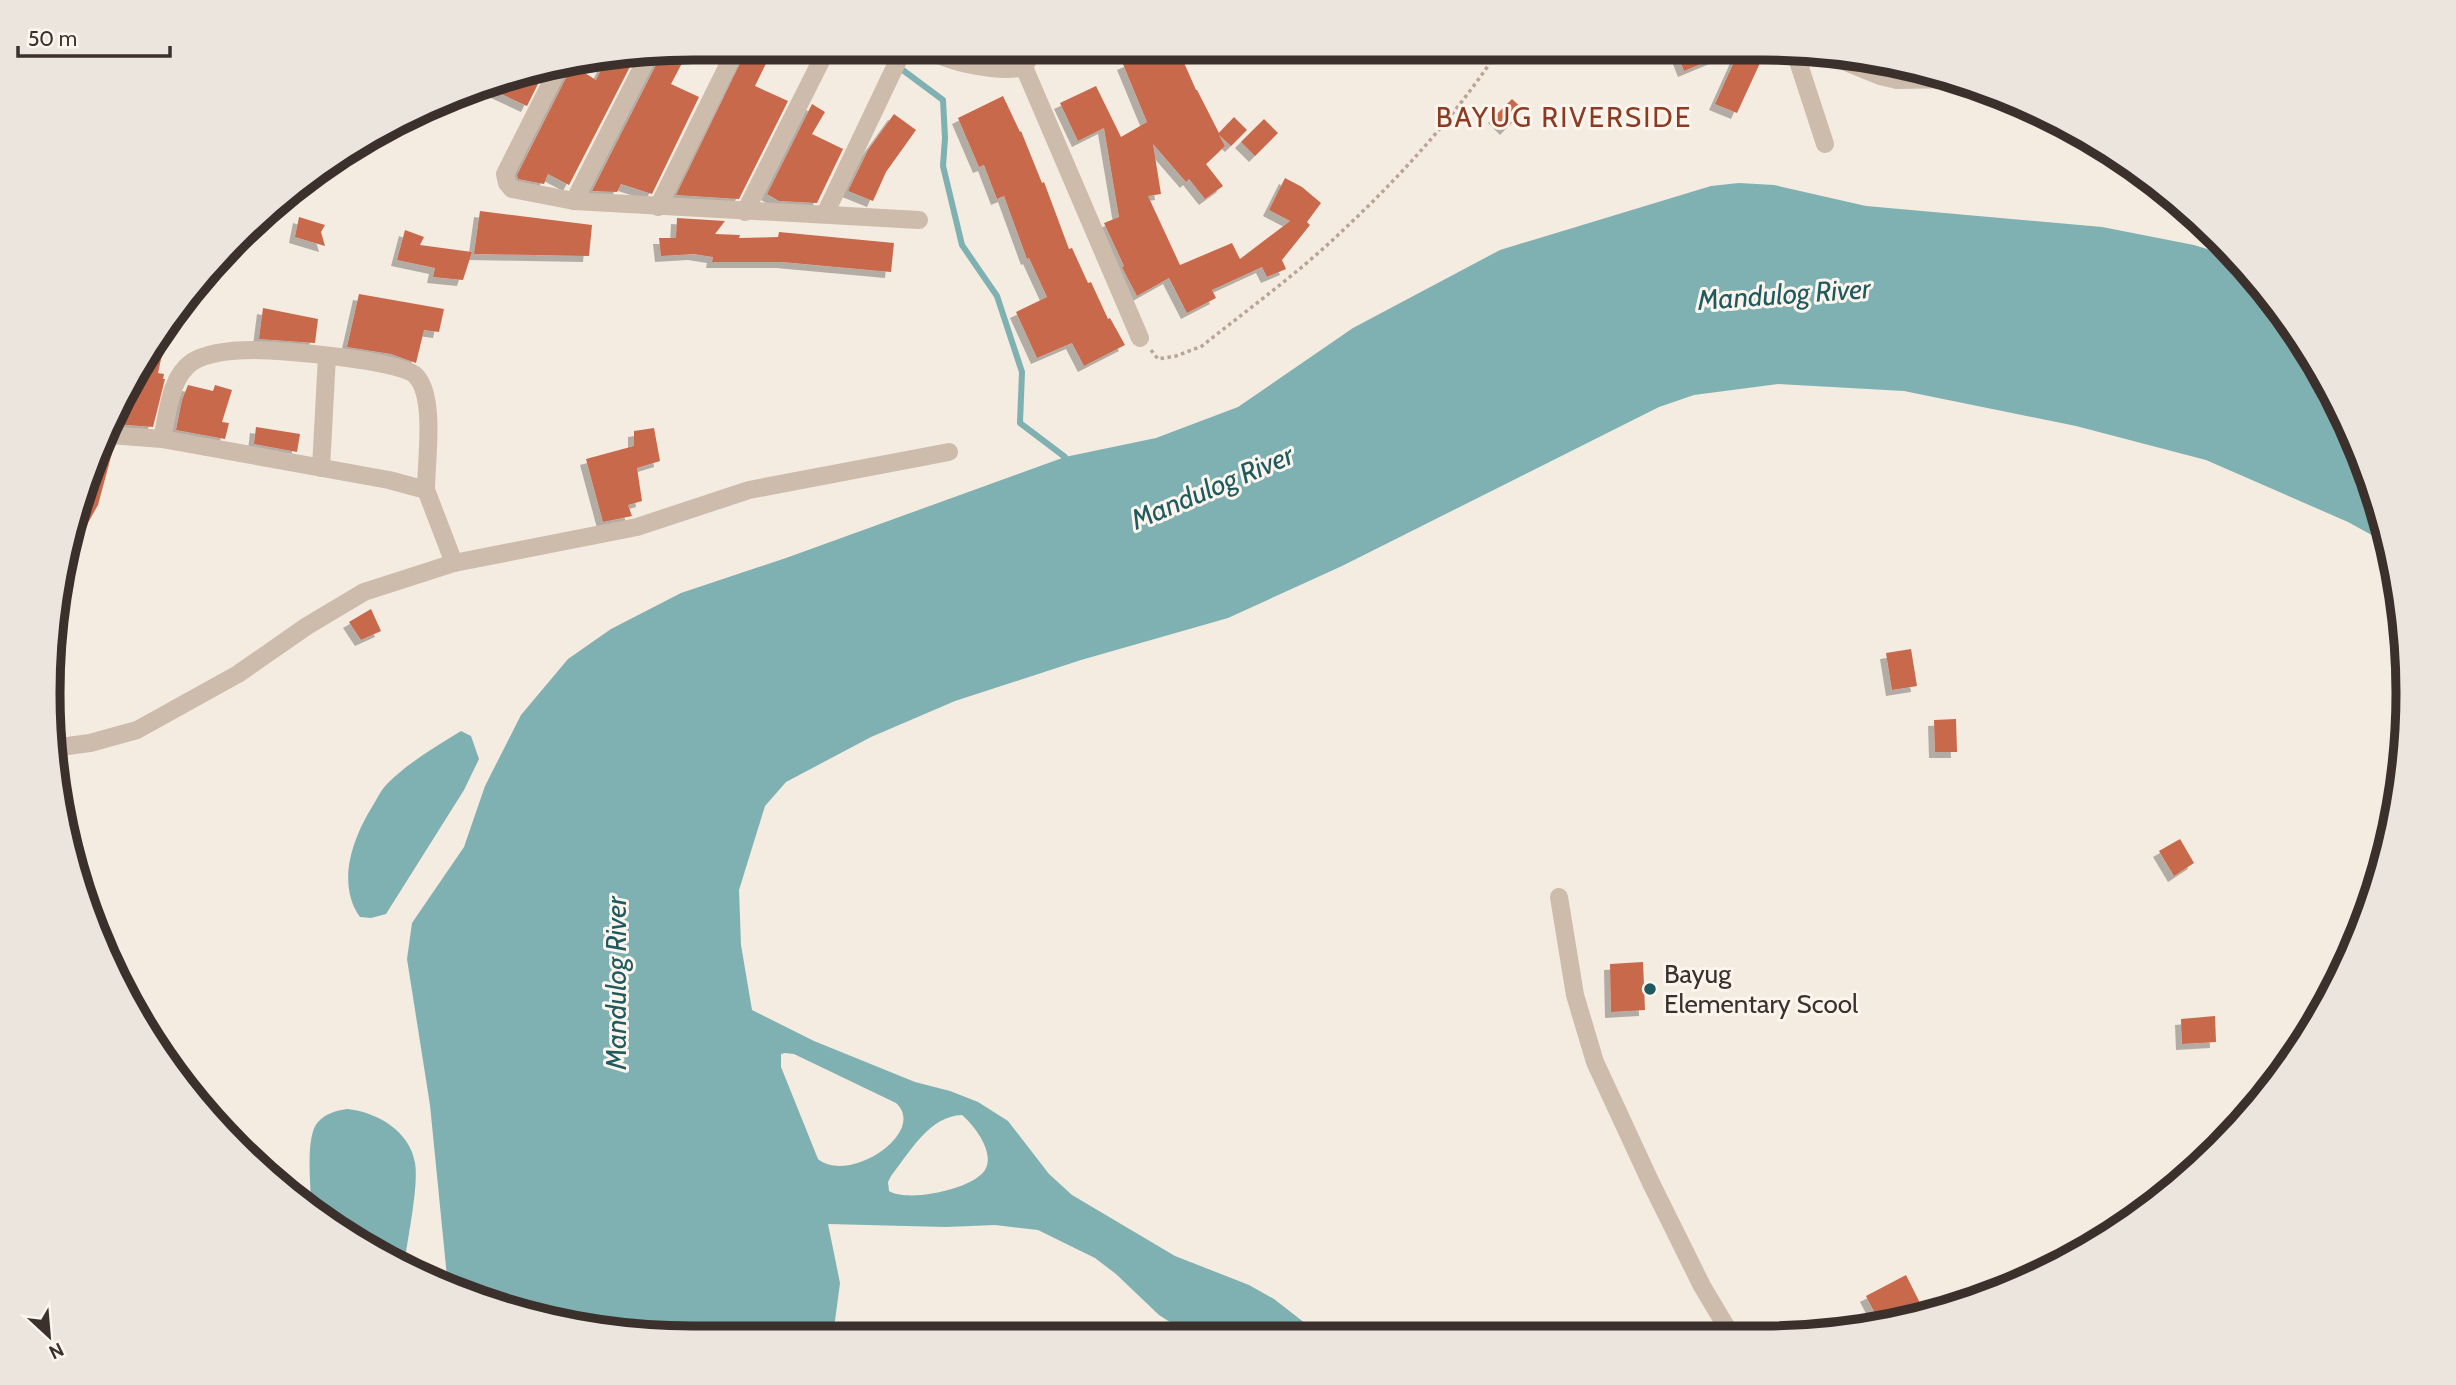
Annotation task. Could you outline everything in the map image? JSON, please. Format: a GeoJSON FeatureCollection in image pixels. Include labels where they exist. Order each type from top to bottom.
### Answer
{"type":"FeatureCollection","features":[{"type":"Feature","properties":{"kind":"street"},"geometry":{"type":"LineString","coordinates":[[658,207],[731,60]]}},
{"type":"Feature","properties":{"kind":"street"},"geometry":{"type":"LineString","coordinates":[[745,212],[821,60]]}},
{"type":"Feature","properties":{"kind":"street"},"geometry":{"type":"LineString","coordinates":[[825,214],[898,60]]}},
{"type":"Feature","properties":{"kind":"street"},"geometry":{"type":"LineString","coordinates":[[960,60],[1010,71],[1024,67],[1028,60]]}},
{"type":"Feature","properties":{"kind":"street"},"geometry":{"type":"LineString","coordinates":[[1798,61],[1825,144]]}},
{"type":"Feature","properties":{"kind":"street"},"geometry":{"type":"LineString","coordinates":[[574,201],[645,62]]}},
{"type":"Feature","properties":{"kind":"street"},"geometry":{"type":"LineString","coordinates":[[1024,67],[1140,338]]}},
{"type":"Feature","properties":{"kind":"street"},"geometry":{"type":"LineString","coordinates":[[1861,68],[1888,78],[1922,80]]}},
{"type":"Feature","properties":{"kind":"street"},"geometry":{"type":"LineString","coordinates":[[555,75],[505,174],[512,189],[574,201],[919,220]]}},
{"type":"Feature","properties":{"kind":"street"},"geometry":{"type":"LineString","coordinates":[[162,439],[178,375],[193,361],[215,354],[254,350],[327,356],[401,367],[415,374],[426,391],[426,490],[454,564]]}},
{"type":"Feature","properties":{"kind":"street"},"geometry":{"type":"LineString","coordinates":[[321,468],[327,356]]}},
{"type":"Feature","properties":{"kind":"street"},"geometry":{"type":"LineString","coordinates":[[115,435],[162,439],[388,480],[426,490]]}},
{"type":"Feature","properties":{"kind":"street"},"geometry":{"type":"LineString","coordinates":[[62,747],[90,743],[137,730],[238,674],[307,626],[364,592],[454,564],[637,527],[749,490],[949,452]]}},
{"type":"Feature","properties":{"kind":"street"},"geometry":{"type":"LineString","coordinates":[[1559,897],[1575,995],[1595,1062],[1651,1184],[1702,1286],[1726,1326]]}},
{"type":"Feature","properties":{"kind":"path"},"geometry":{"type":"LineString","coordinates":[[1140,338],[1158,359],[1176,356],[1202,346],[1338,235],[1415,157],[1472,91],[1492,60]]}},
{"type":"Feature","properties":{"kind":"water","name":"Mandulog River"},"geometry":{"type":"Polygon","coordinates":[[[1739,183],[1774,185],[1866,206],[2102,227],[2194,245],[2218,252],[2266,307],[2312,376],[2348,450],[2377,538],[2348,522],[2206,460],[2076,426],[1904,391],[1778,384],[1694,395],[1659,407],[1342,566],[1228,618],[1081,660],[955,701],[871,737],[786,782],[765,806],[739,890],[741,945],[752,1010],[814,1041],[915,1082],[978,1102],[1008,1121],[1049,1174],[1072,1195],[1175,1256],[1249,1285],[1274,1299],[1309,1326],[1176,1326],[1159,1315],[1095,1258],[1038,1230],[995,1225],[946,1227],[828,1224],[840,1283],[834,1326],[692,1326],[610,1320],[529,1304],[447,1276],[430,1105],[407,959],[412,923],[464,847],[485,786],[521,715],[568,659],[611,629],[681,593],[1065,457],[1156,438],[1238,407],[1353,328],[1500,250],[1711,186],[1739,183]],[[781,1054],[781,1067],[818,1159],[832,1165],[848,1165],[881,1152],[894,1140],[902,1128],[903,1115],[896,1103],[794,1054],[781,1054]],[[962,1115],[950,1117],[930,1128],[891,1176],[888,1182],[889,1191],[925,1195],[956,1188],[980,1176],[986,1168],[987,1154],[972,1125],[962,1115]]]}},
{"type":"Feature","properties":{"kind":"water"},"geometry":{"type":"Polygon","coordinates":[[[461,731],[471,736],[479,759],[464,790],[386,914],[371,918],[360,917],[349,890],[348,875],[354,846],[365,819],[383,789],[395,776],[422,755],[461,731]]]}},
{"type":"Feature","properties":{"kind":"water"},"geometry":{"type":"Polygon","coordinates":[[[347,1109],[380,1119],[399,1133],[412,1152],[416,1173],[406,1256],[376,1241],[311,1198],[311,1138],[318,1122],[324,1116],[347,1109]]]}},
{"type":"Feature","properties":{"kind":"building"},"geometry":{"type":"Polygon","coordinates":[[[684,60],[671,84],[699,97],[652,194],[621,184],[617,192],[592,191],[658,61],[684,60]]]}},
{"type":"Feature","properties":{"kind":"building"},"geometry":{"type":"Polygon","coordinates":[[[742,60],[768,60],[755,86],[788,101],[739,199],[676,195],[742,60]]]}},
{"type":"Feature","properties":{"kind":"building"},"geometry":{"type":"Polygon","coordinates":[[[1132,60],[1183,60],[1219,133],[1234,117],[1247,130],[1231,146],[1219,135],[1225,146],[1206,164],[1223,186],[1205,199],[1189,179],[1186,182],[1153,144],[1161,194],[1148,196],[1180,265],[1232,243],[1240,259],[1290,221],[1269,210],[1285,178],[1302,187],[1321,203],[1307,222],[1310,225],[1282,260],[1286,269],[1267,277],[1262,267],[1212,290],[1216,298],[1187,313],[1169,278],[1137,296],[1104,223],[1119,217],[1104,128],[1078,141],[1060,103],[1096,86],[1121,137],[1147,122],[1123,64],[1132,60]]]}},
{"type":"Feature","properties":{"kind":"building"},"geometry":{"type":"Polygon","coordinates":[[[1680,60],[1710,60],[1684,71],[1680,60]]]}},
{"type":"Feature","properties":{"kind":"building"},"geometry":{"type":"Polygon","coordinates":[[[1735,60],[1753,60],[1760,63],[1737,113],[1715,104],[1735,60]]]}},
{"type":"Feature","properties":{"kind":"building"},"geometry":{"type":"Polygon","coordinates":[[[632,63],[569,185],[548,174],[544,184],[518,179],[517,175],[568,72],[580,70],[596,80],[603,66],[632,63]]]}},
{"type":"Feature","properties":{"kind":"building"},"geometry":{"type":"Polygon","coordinates":[[[541,78],[527,106],[498,90],[541,78]]]}},
{"type":"Feature","properties":{"kind":"building"},"geometry":{"type":"Polygon","coordinates":[[[1003,96],[1021,131],[1042,183],[1044,182],[1069,249],[1072,248],[1088,283],[1091,282],[1108,319],[1110,318],[1125,345],[1084,366],[1072,343],[1037,358],[1016,312],[1047,297],[1029,258],[1027,259],[1004,196],[997,199],[984,165],[979,167],[958,118],[1003,96]]]}},
{"type":"Feature","properties":{"kind":"building"},"geometry":{"type":"Polygon","coordinates":[[[1512,99],[1524,110],[1506,129],[1494,117],[1512,99]]]}},
{"type":"Feature","properties":{"kind":"building"},"geometry":{"type":"Polygon","coordinates":[[[812,104],[825,112],[812,134],[843,149],[817,203],[779,201],[767,194],[812,104]]]}},
{"type":"Feature","properties":{"kind":"building"},"geometry":{"type":"Polygon","coordinates":[[[894,114],[916,130],[886,172],[873,201],[848,191],[868,150],[894,114]]]}},
{"type":"Feature","properties":{"kind":"building"},"geometry":{"type":"Polygon","coordinates":[[[1264,119],[1278,133],[1255,156],[1241,142],[1264,119]]]}},
{"type":"Feature","properties":{"kind":"building"},"geometry":{"type":"Polygon","coordinates":[[[480,211],[592,225],[589,256],[474,254],[480,211]]]}},
{"type":"Feature","properties":{"kind":"building"},"geometry":{"type":"Polygon","coordinates":[[[299,217],[325,225],[321,232],[325,246],[295,237],[299,217]]]}},
{"type":"Feature","properties":{"kind":"building"},"geometry":{"type":"Polygon","coordinates":[[[677,218],[725,221],[715,234],[740,235],[739,238],[778,237],[779,232],[894,243],[891,272],[782,262],[712,262],[713,257],[694,254],[661,256],[659,238],[676,238],[677,218]]]}},
{"type":"Feature","properties":{"kind":"building"},"geometry":{"type":"Polygon","coordinates":[[[405,230],[424,237],[420,245],[472,252],[463,280],[433,277],[435,268],[397,260],[405,230]]]}},
{"type":"Feature","properties":{"kind":"building"},"geometry":{"type":"Polygon","coordinates":[[[359,294],[444,309],[439,332],[424,330],[416,363],[391,354],[347,347],[359,294]]]}},
{"type":"Feature","properties":{"kind":"building"},"geometry":{"type":"Polygon","coordinates":[[[263,308],[318,319],[315,343],[259,339],[263,308]]]}},
{"type":"Feature","properties":{"kind":"building"},"geometry":{"type":"Polygon","coordinates":[[[165,343],[158,373],[164,374],[165,379],[153,427],[120,424],[144,376],[165,343]]]}},
{"type":"Feature","properties":{"kind":"building"},"geometry":{"type":"Polygon","coordinates":[[[188,385],[213,391],[215,385],[232,390],[222,422],[229,423],[225,439],[176,430],[188,385]]]}},
{"type":"Feature","properties":{"kind":"building"},"geometry":{"type":"Polygon","coordinates":[[[256,427],[300,434],[297,452],[254,444],[256,427]]]}},
{"type":"Feature","properties":{"kind":"building"},"geometry":{"type":"Polygon","coordinates":[[[654,428],[660,461],[637,468],[642,501],[628,505],[632,516],[603,522],[586,459],[634,446],[634,431],[654,428]]]}},
{"type":"Feature","properties":{"kind":"building"},"geometry":{"type":"Polygon","coordinates":[[[107,451],[112,453],[98,505],[80,537],[93,489],[107,451]]]}},
{"type":"Feature","properties":{"kind":"building"},"geometry":{"type":"Polygon","coordinates":[[[371,609],[381,631],[361,640],[349,622],[371,609]]]}},
{"type":"Feature","properties":{"kind":"building"},"geometry":{"type":"Polygon","coordinates":[[[1911,649],[1917,686],[1892,690],[1886,653],[1911,649]]]}},
{"type":"Feature","properties":{"kind":"building"},"geometry":{"type":"Polygon","coordinates":[[[1956,719],[1957,752],[1935,752],[1934,720],[1956,719]]]}},
{"type":"Feature","properties":{"kind":"building"},"geometry":{"type":"Polygon","coordinates":[[[2180,839],[2194,863],[2174,876],[2159,851],[2180,839]]]}},
{"type":"Feature","properties":{"kind":"building"},"geometry":{"type":"Polygon","coordinates":[[[1643,962],[1645,1010],[1611,1012],[1610,964],[1643,962]]]}},
{"type":"Feature","properties":{"kind":"building"},"geometry":{"type":"Polygon","coordinates":[[[2215,1016],[2216,1042],[2182,1044],[2181,1019],[2215,1016]]]}},
{"type":"Feature","properties":{"kind":"building"},"geometry":{"type":"Polygon","coordinates":[[[1906,1275],[1921,1305],[1876,1315],[1866,1296],[1906,1275]]]}},
{"type":"Feature","properties":{"kind":"waterway"},"geometry":{"type":"LineString","coordinates":[[886,60],[943,100],[943,166],[962,245],[997,296],[1022,372],[1020,423],[1065,457],[1067,463]]}},
{"type":"Feature","properties":{"kind":"place","name":"Bayug Elementary Scool"},"geometry":{"type":"Point","coordinates":[1650,989]}},
{"type":"Feature","properties":{"kind":"district","name":"BAYUG RIVERSIDE"},"geometry":{"type":"Point","coordinates":[1564,117]}}]}
